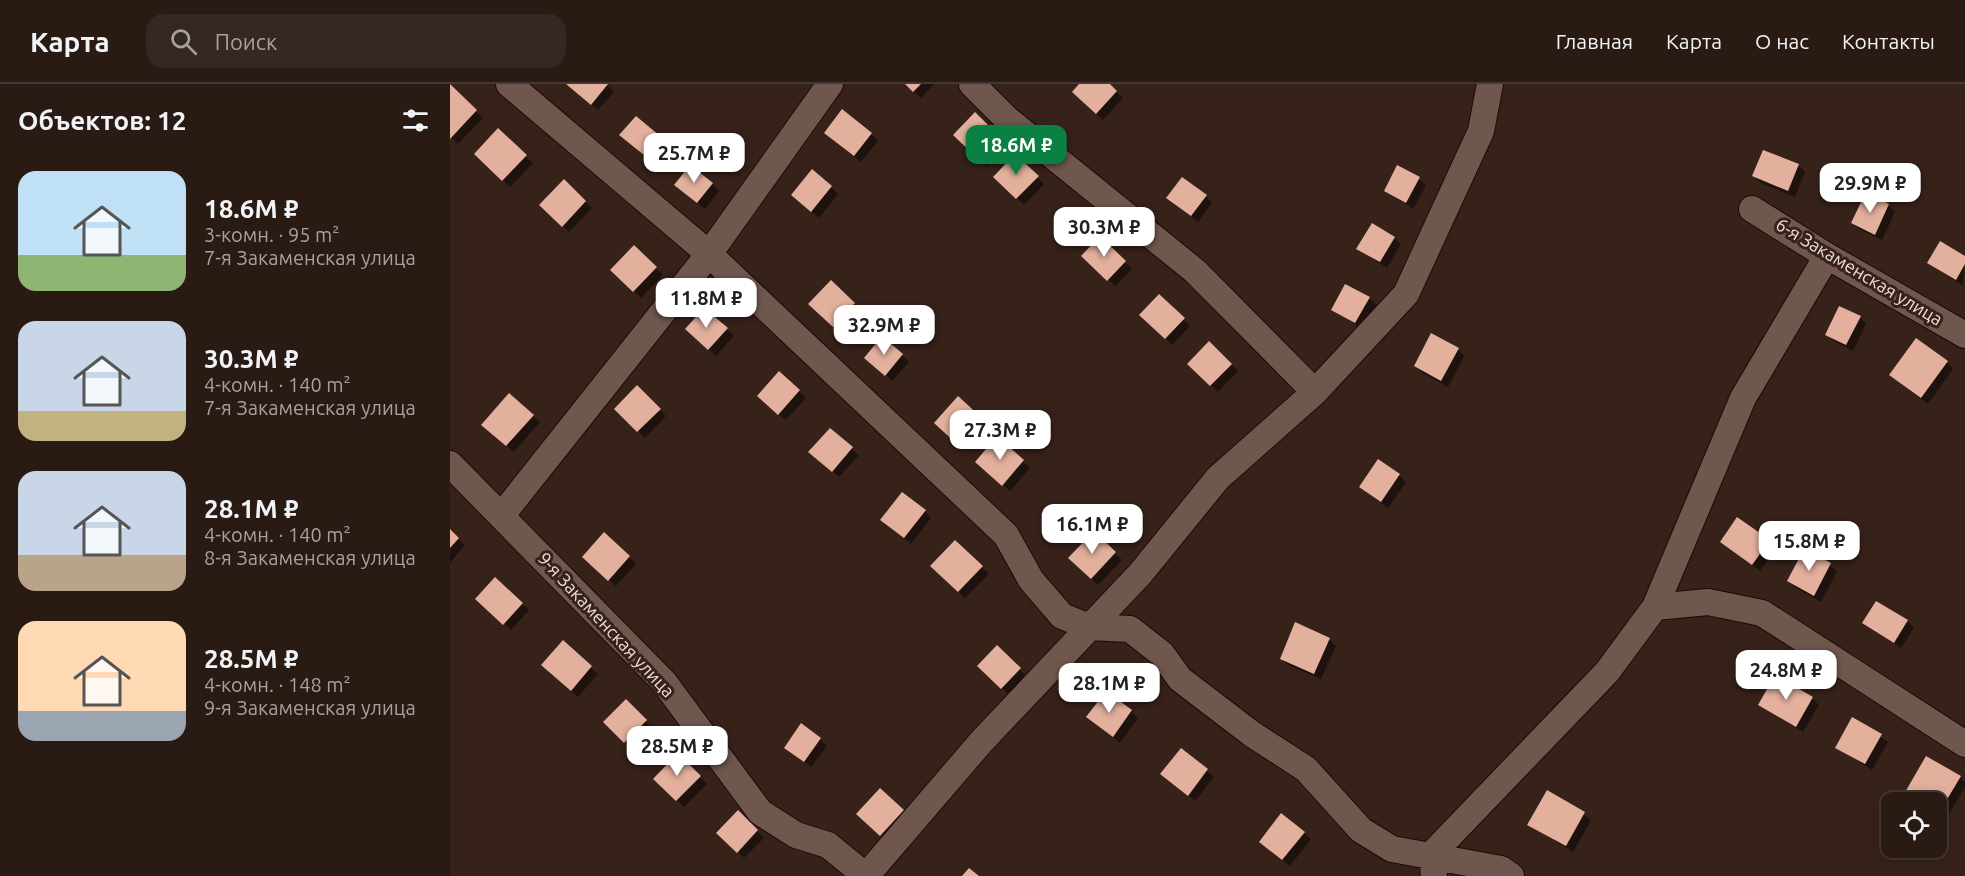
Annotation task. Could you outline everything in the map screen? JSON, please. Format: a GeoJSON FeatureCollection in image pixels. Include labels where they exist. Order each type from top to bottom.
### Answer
{"type":"FeatureCollection","features":[{"type":"Feature","properties":{"kind":"street"},"geometry":{"type":"LineString","coordinates":[[509,84],[709,254],[1006,535],[1031,580],[1062,616],[1089,627],[1130,629],[1162,654],[1180,679],[1252,734],[1306,769],[1361,830],[1392,849],[1433,865],[1501,868],[1512,876]]}},
{"type":"Feature","properties":{"kind":"street"},"geometry":{"type":"LineString","coordinates":[[502,515],[709,254],[831,84]]}},
{"type":"Feature","properties":{"kind":"street"},"geometry":{"type":"LineString","coordinates":[[972,84],[1007,119],[1195,271],[1315,392]]}},
{"type":"Feature","properties":{"kind":"street"},"geometry":{"type":"LineString","coordinates":[[866,876],[981,742],[1140,574],[1218,478],[1315,392],[1406,294],[1481,131],[1490,84]]}},
{"type":"Feature","properties":{"kind":"street","name":"6-я Закаменская улица"},"geometry":{"type":"LineString","coordinates":[[1752,209],[1827,256],[1965,335]]}},
{"type":"Feature","properties":{"kind":"street"},"geometry":{"type":"LineString","coordinates":[[1433,865],[1607,672],[1655,607],[1743,398],[1827,256]]}},
{"type":"Feature","properties":{"kind":"street","name":"9-я Закаменская улица"},"geometry":{"type":"LineString","coordinates":[[450,464],[664,682],[760,812],[796,836],[828,845],[866,876]]}},
{"type":"Feature","properties":{"kind":"street"},"geometry":{"type":"LineString","coordinates":[[1655,607],[1708,602],[1762,613],[1965,744]]}},
{"type":"Feature","properties":{"kind":"building"},"geometry":{"type":"Polygon","coordinates":[[[450,84],[477,110],[450,139],[450,84]]]}},
{"type":"Feature","properties":{"kind":"building"},"geometry":{"type":"Polygon","coordinates":[[[566,84],[608,84],[591,105],[566,84]]]}},
{"type":"Feature","properties":{"kind":"building"},"geometry":{"type":"Polygon","coordinates":[[[905,84],[921,84],[913,92],[905,84]]]}},
{"type":"Feature","properties":{"kind":"building"},"geometry":{"type":"Polygon","coordinates":[[[1079,84],[1110,84],[1117,91],[1096,114],[1072,92],[1079,84]]]}},
{"type":"Feature","properties":{"kind":"building"},"geometry":{"type":"Polygon","coordinates":[[[842,109],[872,133],[854,156],[824,133],[842,109]]]}},
{"type":"Feature","properties":{"kind":"building"},"geometry":{"type":"Polygon","coordinates":[[[975,112],[1002,139],[980,161],[953,135],[975,112]]]}},
{"type":"Feature","properties":{"kind":"building"},"geometry":{"type":"Polygon","coordinates":[[[636,116],[660,136],[644,155],[619,135],[636,116]]]}},
{"type":"Feature","properties":{"kind":"building"},"geometry":{"type":"Polygon","coordinates":[[[498,128],[527,155],[502,181],[474,154],[498,128]]]}},
{"type":"Feature","properties":{"kind":"building"},"geometry":{"type":"Polygon","coordinates":[[[1763,150],[1799,164],[1788,191],[1752,176],[1763,150]]]}},
{"type":"Feature","properties":{"kind":"building"},"geometry":{"type":"Polygon","coordinates":[[[1015,154],[1039,176],[1016,199],[993,177],[1015,154]]]}},
{"type":"Feature","properties":{"kind":"building"},"geometry":{"type":"Polygon","coordinates":[[[690,165],[713,183],[697,203],[674,185],[690,165]]]}},
{"type":"Feature","properties":{"kind":"building"},"geometry":{"type":"Polygon","coordinates":[[[1397,165],[1420,177],[1406,203],[1384,191],[1397,165]]]}},
{"type":"Feature","properties":{"kind":"building"},"geometry":{"type":"Polygon","coordinates":[[[812,169],[832,186],[811,212],[791,195],[812,169]]]}},
{"type":"Feature","properties":{"kind":"building"},"geometry":{"type":"Polygon","coordinates":[[[1182,177],[1207,195],[1191,216],[1166,198],[1182,177]]]}},
{"type":"Feature","properties":{"kind":"building"},"geometry":{"type":"Polygon","coordinates":[[[564,179],[586,201],[562,227],[539,205],[564,179]]]}},
{"type":"Feature","properties":{"kind":"building"},"geometry":{"type":"Polygon","coordinates":[[[1866,192],[1889,204],[1875,235],[1851,223],[1866,192]]]}},
{"type":"Feature","properties":{"kind":"building"},"geometry":{"type":"Polygon","coordinates":[[[1372,223],[1395,237],[1380,262],[1356,249],[1372,223]]]}},
{"type":"Feature","properties":{"kind":"building"},"geometry":{"type":"Polygon","coordinates":[[[1100,236],[1126,261],[1107,281],[1081,256],[1100,236]]]}},
{"type":"Feature","properties":{"kind":"building"},"geometry":{"type":"Polygon","coordinates":[[[1940,241],[1965,256],[1965,264],[1956,280],[1927,263],[1940,241]]]}},
{"type":"Feature","properties":{"kind":"building"},"geometry":{"type":"Polygon","coordinates":[[[634,245],[657,267],[633,292],[610,270],[634,245]]]}},
{"type":"Feature","properties":{"kind":"building"},"geometry":{"type":"Polygon","coordinates":[[[831,280],[855,303],[833,327],[808,304],[831,280]]]}},
{"type":"Feature","properties":{"kind":"building"},"geometry":{"type":"Polygon","coordinates":[[[1345,284],[1370,297],[1355,323],[1331,310],[1345,284]]]}},
{"type":"Feature","properties":{"kind":"building"},"geometry":{"type":"Polygon","coordinates":[[[1159,294],[1185,318],[1165,339],[1139,315],[1159,294]]]}},
{"type":"Feature","properties":{"kind":"building"},"geometry":{"type":"Polygon","coordinates":[[[1839,306],[1861,316],[1846,345],[1825,335],[1839,306]]]}},
{"type":"Feature","properties":{"kind":"building"},"geometry":{"type":"Polygon","coordinates":[[[704,308],[728,328],[708,350],[685,329],[704,308]]]}},
{"type":"Feature","properties":{"kind":"building"},"geometry":{"type":"Polygon","coordinates":[[[1431,333],[1459,348],[1441,381],[1414,366],[1431,333]]]}},
{"type":"Feature","properties":{"kind":"building"},"geometry":{"type":"Polygon","coordinates":[[[882,336],[903,354],[885,376],[864,358],[882,336]]]}},
{"type":"Feature","properties":{"kind":"building"},"geometry":{"type":"Polygon","coordinates":[[[1916,338],[1948,361],[1921,398],[1889,375],[1916,338]]]}},
{"type":"Feature","properties":{"kind":"building"},"geometry":{"type":"Polygon","coordinates":[[[1209,341],[1232,364],[1210,386],[1187,364],[1209,341]]]}},
{"type":"Feature","properties":{"kind":"building"},"geometry":{"type":"Polygon","coordinates":[[[779,371],[800,390],[778,415],[757,396],[779,371]]]}},
{"type":"Feature","properties":{"kind":"building"},"geometry":{"type":"Polygon","coordinates":[[[637,385],[661,409],[637,432],[614,409],[637,385]]]}},
{"type":"Feature","properties":{"kind":"building"},"geometry":{"type":"Polygon","coordinates":[[[509,393],[534,415],[506,446],[481,425],[509,393]]]}},
{"type":"Feature","properties":{"kind":"building"},"geometry":{"type":"Polygon","coordinates":[[[958,396],[982,418],[958,445],[934,423],[958,396]]]}},
{"type":"Feature","properties":{"kind":"building"},"geometry":{"type":"Polygon","coordinates":[[[830,428],[853,447],[832,472],[808,452],[830,428]]]}},
{"type":"Feature","properties":{"kind":"building"},"geometry":{"type":"Polygon","coordinates":[[[997,436],[1024,460],[1002,486],[975,462],[997,436]]]}},
{"type":"Feature","properties":{"kind":"building"},"geometry":{"type":"Polygon","coordinates":[[[1378,459],[1400,474],[1381,502],[1359,487],[1378,459]]]}},
{"type":"Feature","properties":{"kind":"building"},"geometry":{"type":"Polygon","coordinates":[[[902,492],[926,510],[904,538],[880,520],[902,492]]]}},
{"type":"Feature","properties":{"kind":"building"},"geometry":{"type":"Polygon","coordinates":[[[1737,517],[1770,540],[1752,565],[1720,542],[1737,517]]]}},
{"type":"Feature","properties":{"kind":"building"},"geometry":{"type":"Polygon","coordinates":[[[450,529],[459,538],[450,548],[450,529]]]}},
{"type":"Feature","properties":{"kind":"building"},"geometry":{"type":"Polygon","coordinates":[[[1094,531],[1116,552],[1091,579],[1068,558],[1094,531]]]}},
{"type":"Feature","properties":{"kind":"building"},"geometry":{"type":"Polygon","coordinates":[[[604,532],[630,556],[608,581],[582,557],[604,532]]]}},
{"type":"Feature","properties":{"kind":"building"},"geometry":{"type":"Polygon","coordinates":[[[955,540],[983,566],[958,592],[930,566],[955,540]]]}},
{"type":"Feature","properties":{"kind":"building"},"geometry":{"type":"Polygon","coordinates":[[[1804,549],[1831,563],[1814,596],[1787,581],[1804,549]]]}},
{"type":"Feature","properties":{"kind":"building"},"geometry":{"type":"Polygon","coordinates":[[[495,577],[523,603],[503,625],[475,599],[495,577]]]}},
{"type":"Feature","properties":{"kind":"building"},"geometry":{"type":"Polygon","coordinates":[[[1876,601],[1908,620],[1894,643],[1862,623],[1876,601]]]}},
{"type":"Feature","properties":{"kind":"building"},"geometry":{"type":"Polygon","coordinates":[[[1295,622],[1330,638],[1314,674],[1280,659],[1295,622]]]}},
{"type":"Feature","properties":{"kind":"building"},"geometry":{"type":"Polygon","coordinates":[[[563,640],[592,666],[571,691],[541,665],[563,640]]]}},
{"type":"Feature","properties":{"kind":"building"},"geometry":{"type":"Polygon","coordinates":[[[997,645],[1021,668],[1001,689],[977,666],[997,645]]]}},
{"type":"Feature","properties":{"kind":"building"},"geometry":{"type":"Polygon","coordinates":[[[1775,675],[1813,697],[1796,727],[1758,705],[1775,675]]]}},
{"type":"Feature","properties":{"kind":"building"},"geometry":{"type":"Polygon","coordinates":[[[1106,691],[1132,710],[1113,737],[1086,717],[1106,691]]]}},
{"type":"Feature","properties":{"kind":"building"},"geometry":{"type":"Polygon","coordinates":[[[626,699],[647,720],[624,743],[603,722],[626,699]]]}},
{"type":"Feature","properties":{"kind":"building"},"geometry":{"type":"Polygon","coordinates":[[[1852,717],[1882,734],[1865,764],[1835,748],[1852,717]]]}},
{"type":"Feature","properties":{"kind":"building"},"geometry":{"type":"Polygon","coordinates":[[[801,723],[821,738],[804,762],[784,748],[801,723]]]}},
{"type":"Feature","properties":{"kind":"building"},"geometry":{"type":"Polygon","coordinates":[[[1181,748],[1208,769],[1188,796],[1160,774],[1181,748]]]}},
{"type":"Feature","properties":{"kind":"building"},"geometry":{"type":"Polygon","coordinates":[[[678,753],[701,776],[676,801],[653,779],[678,753]]]}},
{"type":"Feature","properties":{"kind":"building"},"geometry":{"type":"Polygon","coordinates":[[[1926,756],[1961,776],[1947,800],[1947,792],[1905,792],[1926,756]]]}},
{"type":"Feature","properties":{"kind":"building"},"geometry":{"type":"Polygon","coordinates":[[[880,788],[904,810],[880,836],[856,814],[880,788]]]}},
{"type":"Feature","properties":{"kind":"building"},"geometry":{"type":"Polygon","coordinates":[[[1547,790],[1585,812],[1566,846],[1527,825],[1547,790]]]}},
{"type":"Feature","properties":{"kind":"building"},"geometry":{"type":"Polygon","coordinates":[[[738,810],[758,830],[737,853],[716,833],[738,810]]]}},
{"type":"Feature","properties":{"kind":"building"},"geometry":{"type":"Polygon","coordinates":[[[1281,813],[1305,832],[1282,860],[1259,842],[1281,813]]]}},
{"type":"Feature","properties":{"kind":"building"},"geometry":{"type":"Polygon","coordinates":[[[969,868],[979,876],[962,876],[969,868]]]}}]}
